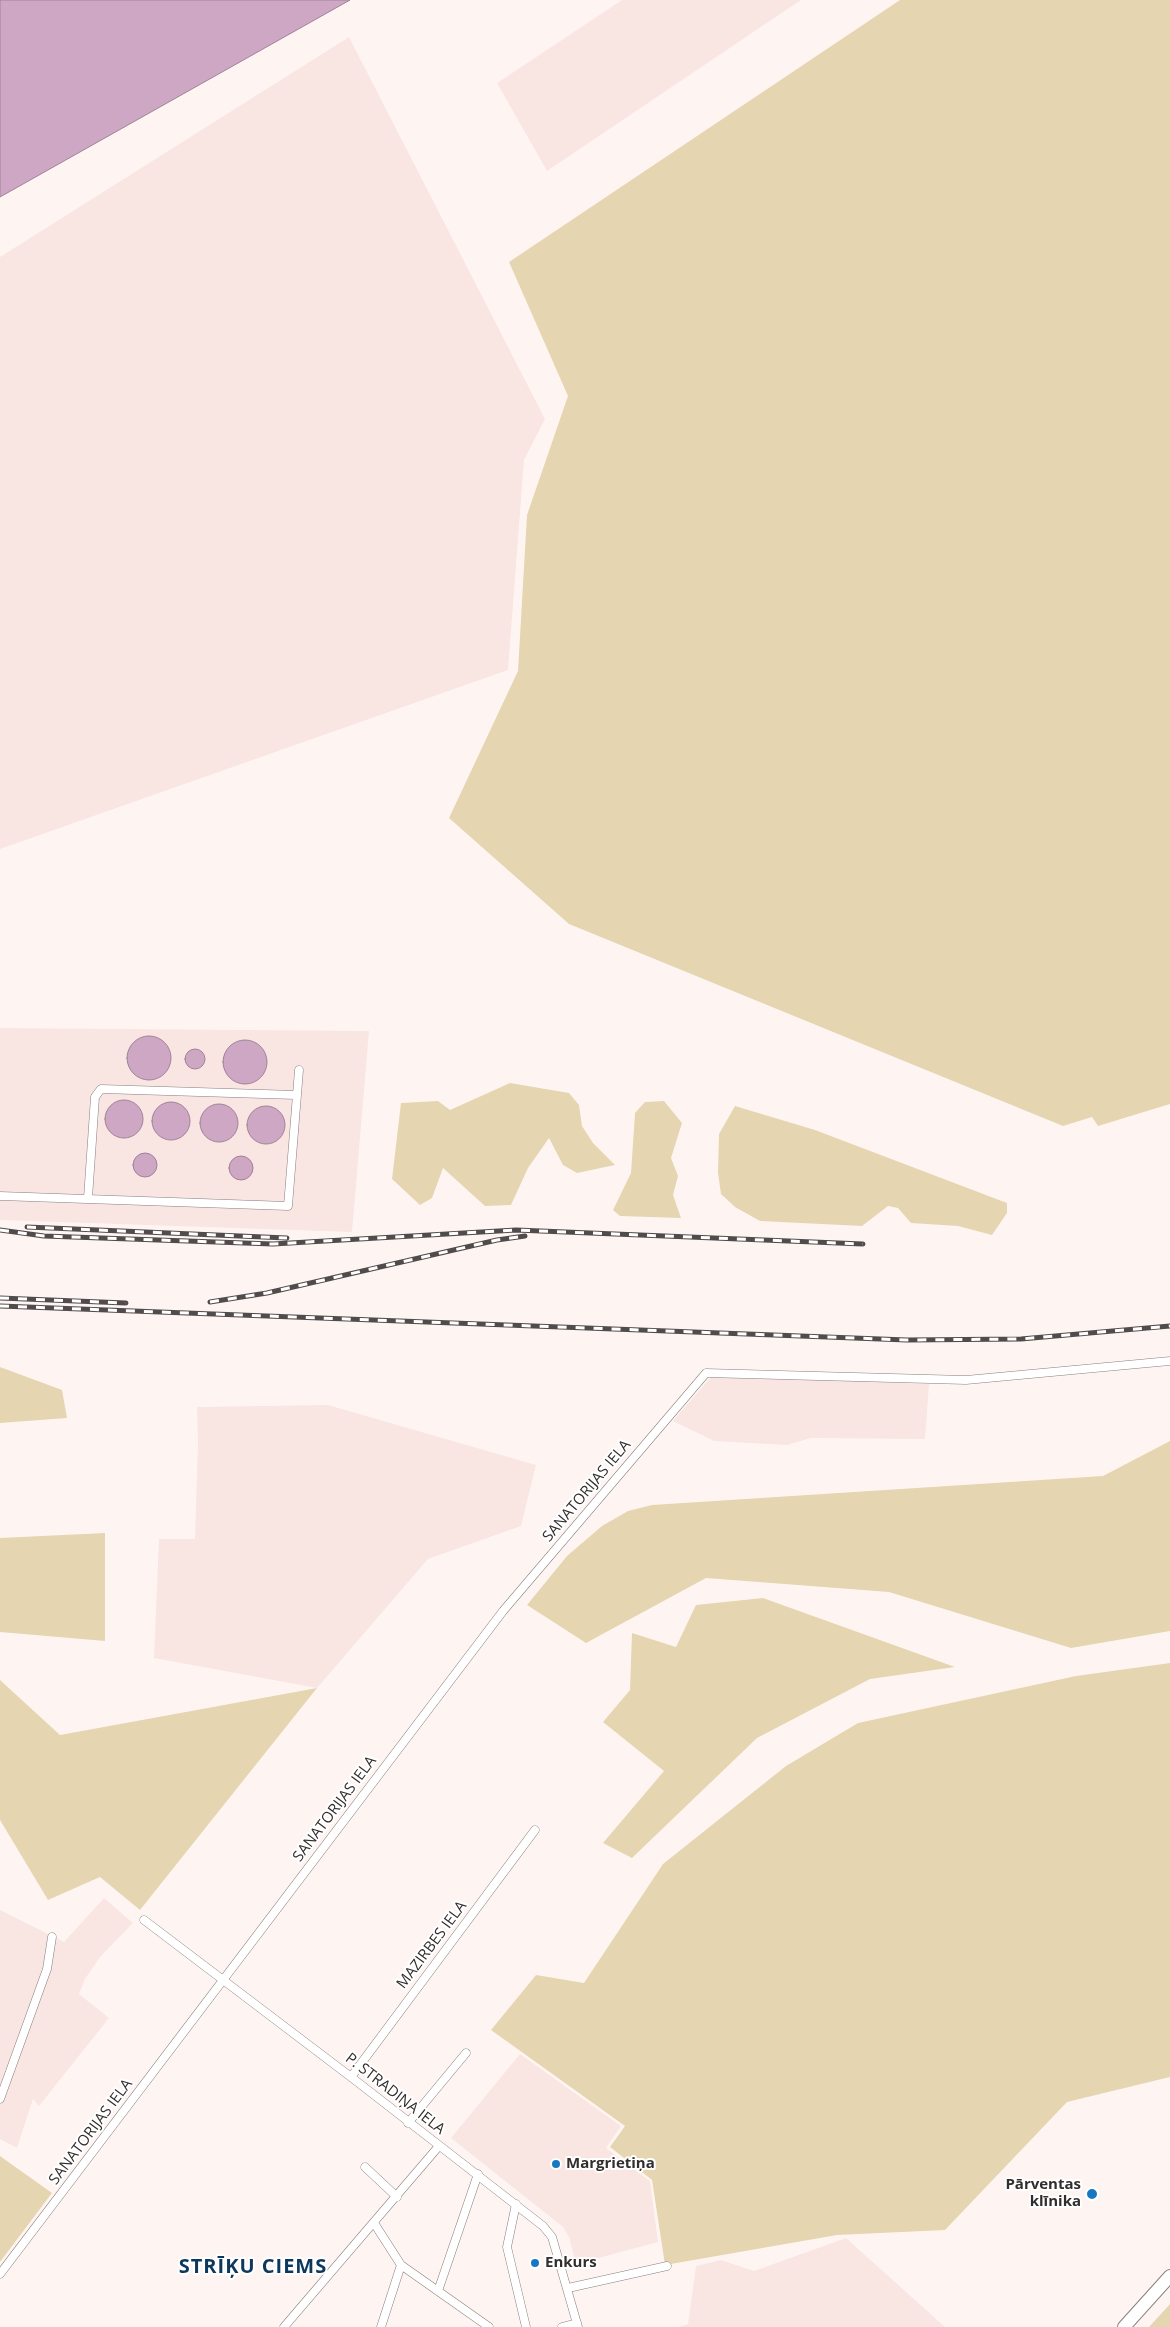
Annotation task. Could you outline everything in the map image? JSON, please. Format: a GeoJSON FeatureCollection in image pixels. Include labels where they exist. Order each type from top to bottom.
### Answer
{"type":"FeatureCollection","features":[{"type":"Feature","properties":{"kind":"main road"},"geometry":{"type":"LineString","coordinates":[[1124,2327],[1170,2276]]}},
{"type":"Feature","properties":{"kind":"street"},"geometry":{"type":"LineString","coordinates":[[0,1196],[288,1206],[299,1070]]}},
{"type":"Feature","properties":{"kind":"street"},"geometry":{"type":"LineString","coordinates":[[88,1198],[94,1097],[101,1089],[296,1095]]}},
{"type":"Feature","properties":{"kind":"street","name":"SANATORIJAS IELA"},"geometry":{"type":"LineString","coordinates":[[0,2274],[503,1611],[706,1372],[966,1380],[1170,1361]]}},
{"type":"Feature","properties":{"kind":"street","name":"MAZIRBES IELA"},"geometry":{"type":"LineString","coordinates":[[351,2077],[536,1830]]}},
{"type":"Feature","properties":{"kind":"street","name":"P. STRADIŅA IELA"},"geometry":{"type":"LineString","coordinates":[[144,1920],[351,2077],[408,2123],[478,2174],[543,2226],[552,2237],[577,2325]]}},
{"type":"Feature","properties":{"kind":"street"},"geometry":{"type":"LineString","coordinates":[[0,2099],[42,1985],[52,1937]]}},
{"type":"Feature","properties":{"kind":"street"},"geometry":{"type":"LineString","coordinates":[[408,2123],[466,2053]]}},
{"type":"Feature","properties":{"kind":"street"},"geometry":{"type":"LineString","coordinates":[[284,2327],[439,2146]]}},
{"type":"Feature","properties":{"kind":"street"},"geometry":{"type":"LineString","coordinates":[[365,2167],[397,2197]]}},
{"type":"Feature","properties":{"kind":"street"},"geometry":{"type":"LineString","coordinates":[[438,2291],[478,2174]]}},
{"type":"Feature","properties":{"kind":"street"},"geometry":{"type":"LineString","coordinates":[[516,2204],[507,2247],[526,2327]]}},
{"type":"Feature","properties":{"kind":"street"},"geometry":{"type":"LineString","coordinates":[[374,2223],[401,2265],[487,2327]]}},
{"type":"Feature","properties":{"kind":"street"},"geometry":{"type":"LineString","coordinates":[[381,2327],[401,2265]]}},
{"type":"Feature","properties":{"kind":"street"},"geometry":{"type":"LineString","coordinates":[[568,2288],[667,2266]]}},
{"type":"Feature","properties":{"kind":"street"},"geometry":{"type":"LineString","coordinates":[[562,2327],[577,2325]]}},
{"type":"Feature","properties":{"kind":"shaded area"},"geometry":{"type":"Polygon","coordinates":[[[0,0],[350,0],[0,197],[0,0]]]}},
{"type":"Feature","properties":{"kind":"shaded area"},"geometry":{"type":"Polygon","coordinates":[[[622,0],[801,0],[547,171],[497,83],[622,0]]]}},
{"type":"Feature","properties":{"kind":"shaded area"},"geometry":{"type":"Polygon","coordinates":[[[900,0],[1170,0],[1170,1104],[1098,1126],[1092,1117],[1063,1126],[569,924],[449,818],[518,671],[527,515],[568,396],[509,262],[900,0]]]}},
{"type":"Feature","properties":{"kind":"shaded area"},"geometry":{"type":"Polygon","coordinates":[[[349,37],[545,419],[524,460],[508,670],[0,849],[0,257],[349,37]]]}},
{"type":"Feature","properties":{"kind":"shaded area"},"geometry":{"type":"Polygon","coordinates":[[[0,1028],[369,1031],[352,1232],[0,1220],[0,1028]]]}},
{"type":"Feature","properties":{"kind":"shaded area"},"geometry":{"type":"Polygon","coordinates":[[[149,1036],[161,1040],[167,1046],[171,1058],[167,1070],[161,1076],[149,1080],[137,1076],[131,1070],[127,1058],[131,1046],[137,1040],[149,1036]]]}},
{"type":"Feature","properties":{"kind":"shaded area"},"geometry":{"type":"Polygon","coordinates":[[[245,1040],[257,1044],[263,1050],[267,1062],[263,1074],[257,1080],[245,1084],[233,1080],[227,1074],[223,1062],[227,1050],[233,1044],[245,1040]]]}},
{"type":"Feature","properties":{"kind":"shaded area"},"geometry":{"type":"Polygon","coordinates":[[[195,1049],[202,1052],[205,1059],[202,1066],[195,1069],[188,1066],[185,1059],[188,1052],[195,1049]]]}},
{"type":"Feature","properties":{"kind":"shaded area"},"geometry":{"type":"Polygon","coordinates":[[[510,1083],[569,1093],[579,1105],[582,1126],[593,1143],[615,1165],[577,1173],[563,1165],[549,1138],[528,1168],[511,1205],[485,1206],[443,1168],[432,1198],[420,1205],[392,1179],[401,1103],[438,1101],[450,1110],[510,1083]]]}},
{"type":"Feature","properties":{"kind":"shaded area"},"geometry":{"type":"Polygon","coordinates":[[[124,1100],[138,1105],[143,1119],[138,1133],[124,1138],[110,1133],[105,1119],[110,1105],[124,1100]]]}},
{"type":"Feature","properties":{"kind":"shaded area"},"geometry":{"type":"Polygon","coordinates":[[[664,1101],[682,1123],[671,1158],[678,1176],[673,1195],[681,1218],[620,1216],[613,1210],[631,1173],[635,1113],[645,1102],[664,1101]]]}},
{"type":"Feature","properties":{"kind":"shaded area"},"geometry":{"type":"Polygon","coordinates":[[[171,1102],[185,1107],[190,1121],[185,1135],[171,1140],[157,1135],[152,1121],[157,1107],[171,1102]]]}},
{"type":"Feature","properties":{"kind":"shaded area"},"geometry":{"type":"Polygon","coordinates":[[[219,1104],[233,1109],[238,1123],[233,1137],[219,1142],[205,1137],[200,1123],[205,1109],[219,1104]]]}},
{"type":"Feature","properties":{"kind":"shaded area"},"geometry":{"type":"Polygon","coordinates":[[[266,1106],[280,1111],[285,1125],[280,1139],[266,1144],[252,1139],[247,1125],[252,1111],[266,1106]]]}},
{"type":"Feature","properties":{"kind":"shaded area"},"geometry":{"type":"Polygon","coordinates":[[[735,1106],[815,1130],[1007,1203],[1007,1213],[992,1235],[958,1226],[911,1223],[898,1208],[888,1206],[862,1226],[760,1221],[735,1207],[721,1194],[718,1173],[719,1134],[735,1106]]]}},
{"type":"Feature","properties":{"kind":"shaded area"},"geometry":{"type":"Polygon","coordinates":[[[145,1153],[153,1157],[157,1165],[153,1173],[145,1177],[137,1173],[133,1165],[137,1157],[145,1153]]]}},
{"type":"Feature","properties":{"kind":"shaded area"},"geometry":{"type":"Polygon","coordinates":[[[241,1156],[249,1160],[253,1168],[249,1176],[241,1180],[233,1176],[229,1168],[233,1160],[241,1156]]]}},
{"type":"Feature","properties":{"kind":"shaded area"},"geometry":{"type":"Polygon","coordinates":[[[0,1367],[62,1390],[67,1418],[0,1423],[0,1367]]]}},
{"type":"Feature","properties":{"kind":"shaded area"},"geometry":{"type":"Polygon","coordinates":[[[716,1375],[929,1384],[925,1439],[811,1438],[787,1445],[714,1441],[673,1421],[711,1377],[716,1375]]]}},
{"type":"Feature","properties":{"kind":"shaded area"},"geometry":{"type":"Polygon","coordinates":[[[328,1405],[536,1465],[521,1526],[428,1559],[317,1688],[154,1658],[159,1539],[195,1539],[198,1441],[197,1407],[328,1405]]]}},
{"type":"Feature","properties":{"kind":"shaded area"},"geometry":{"type":"Polygon","coordinates":[[[1170,1441],[1170,1631],[1071,1648],[889,1592],[706,1578],[586,1643],[527,1605],[567,1556],[602,1526],[628,1511],[652,1505],[1103,1476],[1170,1441]]]}},
{"type":"Feature","properties":{"kind":"shaded area"},"geometry":{"type":"Polygon","coordinates":[[[105,1533],[105,1641],[0,1632],[0,1538],[105,1533]]]}},
{"type":"Feature","properties":{"kind":"shaded area"},"geometry":{"type":"Polygon","coordinates":[[[763,1598],[955,1667],[870,1679],[757,1738],[632,1858],[603,1843],[664,1771],[603,1722],[630,1690],[632,1633],[676,1647],[696,1605],[763,1598]]]}},
{"type":"Feature","properties":{"kind":"shaded area"},"geometry":{"type":"Polygon","coordinates":[[[1170,1663],[1170,2077],[1067,2102],[945,2230],[837,2235],[665,2265],[652,2180],[610,2147],[625,2126],[491,2030],[536,1975],[584,1983],[663,1864],[786,1766],[858,1723],[1076,1676],[1170,1663]]]}},
{"type":"Feature","properties":{"kind":"shaded area"},"geometry":{"type":"Polygon","coordinates":[[[0,1680],[60,1735],[317,1688],[140,1910],[100,1877],[48,1900],[0,1820],[0,1680]]]}},
{"type":"Feature","properties":{"kind":"shaded area"},"geometry":{"type":"Polygon","coordinates":[[[104,1898],[133,1923],[100,1957],[85,1979],[79,1994],[109,2018],[39,2106],[33,2099],[17,2148],[0,2139],[0,1910],[64,1942],[104,1898]]]}},
{"type":"Feature","properties":{"kind":"shaded area","name":"Margrietiņa"},"geometry":{"type":"Polygon","coordinates":[[[520,2054],[621,2126],[606,2148],[650,2181],[658,2242],[576,2264],[569,2237],[563,2227],[451,2138],[520,2054]]]}},
{"type":"Feature","properties":{"kind":"shaded area"},"geometry":{"type":"Polygon","coordinates":[[[0,2156],[52,2193],[0,2262],[0,2156]]]}},
{"type":"Feature","properties":{"kind":"shaded area"},"geometry":{"type":"Polygon","coordinates":[[[846,2238],[945,2327],[679,2327],[688,2324],[696,2266],[721,2260],[754,2271],[846,2238]]]}},
{"type":"Feature","properties":{"kind":"shaded area"},"geometry":{"type":"Polygon","coordinates":[[[1170,2304],[1170,2327],[1149,2327],[1170,2304]]]}},
{"type":"Feature","properties":{"kind":"railway"},"geometry":{"type":"LineString","coordinates":[[27,1227],[287,1238]]}},
{"type":"Feature","properties":{"kind":"railway"},"geometry":{"type":"LineString","coordinates":[[0,1230],[44,1236],[273,1244],[516,1230],[863,1244]]}},
{"type":"Feature","properties":{"kind":"railway"},"geometry":{"type":"LineString","coordinates":[[210,1302],[267,1293],[497,1240],[525,1236]]}},
{"type":"Feature","properties":{"kind":"railway"},"geometry":{"type":"LineString","coordinates":[[0,1298],[126,1303]]}},
{"type":"Feature","properties":{"kind":"railway"},"geometry":{"type":"LineString","coordinates":[[0,1306],[907,1340],[1021,1339],[1170,1326]]}},
{"type":"Feature","properties":{"kind":"place","name":"Margrietiņa"},"geometry":{"type":"Point","coordinates":[556,2164]}},
{"type":"Feature","properties":{"kind":"place","name":"Pārventas klīnika"},"geometry":{"type":"Point","coordinates":[1092,2194]}},
{"type":"Feature","properties":{"kind":"place","name":"Enkurs"},"geometry":{"type":"Point","coordinates":[535,2263]}},
{"type":"Feature","properties":{"kind":"district","name":"STRĪĶU CIEMS"},"geometry":{"type":"Point","coordinates":[253,2267]}}]}
